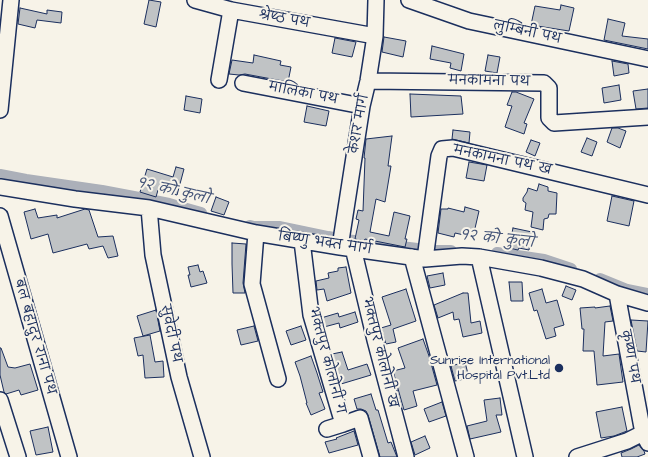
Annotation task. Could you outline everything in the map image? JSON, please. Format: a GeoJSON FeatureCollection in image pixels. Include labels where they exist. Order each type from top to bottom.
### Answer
{"type":"FeatureCollection","features":[{"type":"Feature","properties":{"kind":"street"},"geometry":{"type":"LineString","coordinates":[[0,110],[11,0]]}},
{"type":"Feature","properties":{"kind":"street","name":"श्रेष्ठ पथ"},"geometry":{"type":"LineString","coordinates":[[195,0],[230,10],[375,36]]}},
{"type":"Feature","properties":{"kind":"street","name":"केशर मार्ग"},"geometry":{"type":"LineString","coordinates":[[344,243],[362,106],[368,81],[375,36],[376,0]]}},
{"type":"Feature","properties":{"kind":"street","name":"लुम्बिनी पथ"},"geometry":{"type":"LineString","coordinates":[[409,0],[469,21],[648,59]]}},
{"type":"Feature","properties":{"kind":"street"},"geometry":{"type":"LineString","coordinates":[[219,80],[230,10]]}},
{"type":"Feature","properties":{"kind":"street","name":"मनकामना पथ"},"geometry":{"type":"LineString","coordinates":[[368,81],[544,83],[549,88],[549,118],[554,123],[648,117]]}},
{"type":"Feature","properties":{"kind":"street","name":"मालिका पथ"},"geometry":{"type":"LineString","coordinates":[[243,82],[362,106]]}},
{"type":"Feature","properties":{"kind":"street","name":"मनकामना पथ ख"},"geometry":{"type":"LineString","coordinates":[[421,258],[430,226],[439,156],[442,149],[453,148],[648,195]]}},
{"type":"Feature","properties":{"kind":"street","name":"बिष्णु भक्त मार्ग"},"geometry":{"type":"LineString","coordinates":[[0,187],[75,199],[149,208],[256,234],[302,241],[344,243],[421,258],[462,256],[479,257],[541,268],[583,279],[617,294],[648,303]]}},
{"type":"Feature","properties":{"kind":"street","name":"सुवेदी पथ"},"geometry":{"type":"LineString","coordinates":[[149,208],[154,263],[179,377],[202,457]]}},
{"type":"Feature","properties":{"kind":"street","name":"बल बहादुर राना पथ"},"geometry":{"type":"LineString","coordinates":[[0,216],[69,457]]}},
{"type":"Feature","properties":{"kind":"street"},"geometry":{"type":"LineString","coordinates":[[256,234],[252,284],[278,379]]}},
{"type":"Feature","properties":{"kind":"street","name":"भक्तपुर कोलोनी ग"},"geometry":{"type":"LineString","coordinates":[[302,241],[311,315],[343,424],[360,418],[371,457]]}},
{"type":"Feature","properties":{"kind":"street","name":"भक्तपुर कोलोनी ख"},"geometry":{"type":"LineString","coordinates":[[344,243],[375,340],[406,457]]}},
{"type":"Feature","properties":{"kind":"street"},"geometry":{"type":"LineString","coordinates":[[479,257],[525,457]]}},
{"type":"Feature","properties":{"kind":"street"},"geometry":{"type":"LineString","coordinates":[[421,258],[466,457]]}},
{"type":"Feature","properties":{"kind":"street","name":"कृष्ण पथ"},"geometry":{"type":"LineString","coordinates":[[617,294],[646,438]]}},
{"type":"Feature","properties":{"kind":"street"},"geometry":{"type":"LineString","coordinates":[[0,400],[18,457]]}},
{"type":"Feature","properties":{"kind":"street"},"geometry":{"type":"LineString","coordinates":[[327,429],[343,424]]}},
{"type":"Feature","properties":{"kind":"street"},"geometry":{"type":"LineString","coordinates":[[577,457],[596,454],[627,441],[646,438]]}},
{"type":"Feature","properties":{"kind":"building"},"geometry":{"type":"Polygon","coordinates":[[[149,0],[161,2],[156,27],[144,24],[149,0]]]}},
{"type":"Feature","properties":{"kind":"building"},"geometry":{"type":"Polygon","coordinates":[[[561,5],[574,8],[569,31],[531,25],[535,6],[560,10],[561,5]]]}},
{"type":"Feature","properties":{"kind":"building"},"geometry":{"type":"Polygon","coordinates":[[[20,8],[47,14],[47,10],[62,12],[61,23],[37,20],[35,28],[18,24],[20,8]]]}},
{"type":"Feature","properties":{"kind":"building"},"geometry":{"type":"Polygon","coordinates":[[[608,19],[625,23],[622,36],[648,39],[648,49],[604,40],[608,19]]]}},
{"type":"Feature","properties":{"kind":"building"},"geometry":{"type":"Polygon","coordinates":[[[384,37],[406,41],[403,57],[382,52],[384,37]]]}},
{"type":"Feature","properties":{"kind":"building"},"geometry":{"type":"Polygon","coordinates":[[[335,38],[356,42],[352,57],[332,53],[335,38]]]}},
{"type":"Feature","properties":{"kind":"building"},"geometry":{"type":"Polygon","coordinates":[[[432,46],[464,54],[461,71],[450,68],[451,63],[430,59],[432,46]]]}},
{"type":"Feature","properties":{"kind":"building"},"geometry":{"type":"Polygon","coordinates":[[[254,55],[281,61],[280,65],[291,67],[288,82],[245,74],[229,74],[232,60],[253,63],[254,55]]]}},
{"type":"Feature","properties":{"kind":"building"},"geometry":{"type":"Polygon","coordinates":[[[488,55],[500,57],[497,73],[485,71],[488,55]]]}},
{"type":"Feature","properties":{"kind":"building"},"geometry":{"type":"Polygon","coordinates":[[[612,61],[628,64],[629,73],[614,76],[612,61]]]}},
{"type":"Feature","properties":{"kind":"building"},"geometry":{"type":"Polygon","coordinates":[[[619,85],[621,100],[604,103],[602,88],[619,85]]]}},
{"type":"Feature","properties":{"kind":"building"},"geometry":{"type":"Polygon","coordinates":[[[648,89],[648,108],[636,109],[633,91],[648,89]]]}},
{"type":"Feature","properties":{"kind":"building"},"geometry":{"type":"Polygon","coordinates":[[[512,92],[516,92],[534,99],[524,123],[527,124],[524,134],[505,127],[512,106],[507,105],[512,92]]]}},
{"type":"Feature","properties":{"kind":"building"},"geometry":{"type":"Polygon","coordinates":[[[410,94],[461,96],[463,114],[411,117],[410,94]]]}},
{"type":"Feature","properties":{"kind":"building"},"geometry":{"type":"Polygon","coordinates":[[[186,96],[202,99],[200,113],[184,110],[186,96]]]}},
{"type":"Feature","properties":{"kind":"building"},"geometry":{"type":"Polygon","coordinates":[[[307,106],[329,111],[326,126],[304,122],[307,106]]]}},
{"type":"Feature","properties":{"kind":"building"},"geometry":{"type":"Polygon","coordinates":[[[612,128],[618,128],[626,131],[620,148],[607,142],[612,128]]]}},
{"type":"Feature","properties":{"kind":"building"},"geometry":{"type":"Polygon","coordinates":[[[453,130],[470,132],[469,143],[452,139],[453,130]]]}},
{"type":"Feature","properties":{"kind":"building"},"geometry":{"type":"Polygon","coordinates":[[[392,136],[388,166],[391,166],[385,202],[376,199],[370,232],[389,236],[394,212],[410,216],[405,239],[407,239],[405,247],[365,239],[364,241],[355,239],[359,220],[356,219],[358,210],[363,211],[364,158],[366,139],[392,136]]]}},
{"type":"Feature","properties":{"kind":"building"},"geometry":{"type":"Polygon","coordinates":[[[587,138],[597,142],[592,156],[581,152],[587,138]]]}},
{"type":"Feature","properties":{"kind":"building"},"geometry":{"type":"Polygon","coordinates":[[[531,140],[540,143],[535,156],[526,152],[531,140]]]}},
{"type":"Feature","properties":{"kind":"building"},"geometry":{"type":"Polygon","coordinates":[[[469,162],[487,165],[484,181],[466,178],[469,162]]]}},
{"type":"Feature","properties":{"kind":"building"},"geometry":{"type":"Polygon","coordinates":[[[176,167],[184,169],[177,195],[158,190],[156,197],[140,192],[147,169],[173,177],[176,167]]]}},
{"type":"Feature","properties":{"kind":"building"},"geometry":{"type":"Polygon","coordinates":[[[539,184],[548,187],[548,191],[557,193],[556,214],[549,214],[548,218],[544,219],[543,230],[531,227],[533,212],[525,210],[526,203],[523,201],[528,188],[537,191],[539,184]]]}},
{"type":"Feature","properties":{"kind":"building"},"geometry":{"type":"Polygon","coordinates":[[[612,196],[634,201],[629,226],[607,221],[612,196]]]}},
{"type":"Feature","properties":{"kind":"building"},"geometry":{"type":"Polygon","coordinates":[[[216,197],[229,202],[224,215],[211,211],[216,197]]]}},
{"type":"Feature","properties":{"kind":"building"},"geometry":{"type":"Polygon","coordinates":[[[465,207],[479,211],[473,237],[455,233],[454,237],[438,233],[441,209],[448,208],[464,212],[465,207]]]}},
{"type":"Feature","properties":{"kind":"building"},"geometry":{"type":"Polygon","coordinates":[[[35,209],[38,218],[57,215],[57,218],[85,209],[89,210],[98,237],[113,236],[118,256],[108,258],[103,246],[89,249],[87,244],[53,253],[48,234],[31,239],[24,212],[35,209]]]}},
{"type":"Feature","properties":{"kind":"building"},"geometry":{"type":"Polygon","coordinates":[[[513,228],[532,232],[529,250],[509,248],[513,228]]]}},
{"type":"Feature","properties":{"kind":"building"},"geometry":{"type":"Polygon","coordinates":[[[232,243],[246,244],[243,283],[245,293],[233,293],[232,243]]]}},
{"type":"Feature","properties":{"kind":"building"},"geometry":{"type":"Polygon","coordinates":[[[198,265],[200,272],[203,271],[207,283],[191,287],[188,267],[198,265]]]}},
{"type":"Feature","properties":{"kind":"building"},"geometry":{"type":"Polygon","coordinates":[[[346,267],[351,293],[327,301],[324,289],[317,290],[316,281],[329,278],[328,273],[338,271],[338,268],[346,267]]]}},
{"type":"Feature","properties":{"kind":"building"},"geometry":{"type":"Polygon","coordinates":[[[443,273],[445,285],[430,288],[427,276],[443,273]]]}},
{"type":"Feature","properties":{"kind":"building"},"geometry":{"type":"Polygon","coordinates":[[[509,282],[522,282],[523,301],[511,301],[509,282]]]}},
{"type":"Feature","properties":{"kind":"building"},"geometry":{"type":"Polygon","coordinates":[[[566,286],[576,290],[572,300],[562,296],[566,286]]]}},
{"type":"Feature","properties":{"kind":"building"},"geometry":{"type":"Polygon","coordinates":[[[406,289],[416,321],[393,329],[396,342],[386,344],[381,328],[391,325],[382,297],[406,289]]]}},
{"type":"Feature","properties":{"kind":"building"},"geometry":{"type":"Polygon","coordinates":[[[542,289],[546,303],[557,300],[564,325],[554,328],[556,336],[546,339],[537,310],[534,311],[529,293],[542,289]]]}},
{"type":"Feature","properties":{"kind":"building"},"geometry":{"type":"Polygon","coordinates":[[[463,293],[468,293],[471,323],[480,321],[482,333],[463,337],[459,319],[454,320],[453,312],[438,318],[434,305],[463,293]]]}},
{"type":"Feature","properties":{"kind":"building"},"geometry":{"type":"Polygon","coordinates":[[[610,306],[613,321],[605,322],[603,356],[619,354],[623,382],[597,385],[594,351],[583,351],[584,329],[582,329],[580,308],[610,306]]]}},
{"type":"Feature","properties":{"kind":"building"},"geometry":{"type":"Polygon","coordinates":[[[156,310],[160,331],[143,336],[137,316],[156,310]]]}},
{"type":"Feature","properties":{"kind":"building"},"geometry":{"type":"Polygon","coordinates":[[[355,312],[358,322],[340,328],[339,323],[324,327],[321,318],[338,313],[339,317],[355,312]]]}},
{"type":"Feature","properties":{"kind":"building"},"geometry":{"type":"Polygon","coordinates":[[[631,320],[648,321],[646,352],[637,351],[631,320]]]}},
{"type":"Feature","properties":{"kind":"building"},"geometry":{"type":"Polygon","coordinates":[[[254,326],[258,341],[241,345],[237,330],[254,326]]]}},
{"type":"Feature","properties":{"kind":"building"},"geometry":{"type":"Polygon","coordinates":[[[301,326],[306,340],[291,345],[286,331],[301,326]]]}},
{"type":"Feature","properties":{"kind":"building"},"geometry":{"type":"Polygon","coordinates":[[[150,335],[155,362],[163,361],[164,377],[145,378],[143,355],[138,356],[134,338],[150,335]]]}},
{"type":"Feature","properties":{"kind":"building"},"geometry":{"type":"Polygon","coordinates":[[[423,339],[437,385],[413,391],[417,406],[404,410],[393,371],[405,368],[398,348],[423,339]]]}},
{"type":"Feature","properties":{"kind":"building"},"geometry":{"type":"Polygon","coordinates":[[[0,348],[8,367],[15,368],[30,364],[38,390],[21,395],[19,390],[6,394],[4,392],[0,375],[0,348]]]}},
{"type":"Feature","properties":{"kind":"building"},"geometry":{"type":"Polygon","coordinates":[[[342,352],[348,370],[367,364],[371,375],[341,384],[332,354],[342,352]]]}},
{"type":"Feature","properties":{"kind":"building"},"geometry":{"type":"Polygon","coordinates":[[[311,356],[323,392],[319,393],[325,409],[311,415],[306,403],[300,376],[295,362],[311,356]]]}},
{"type":"Feature","properties":{"kind":"building"},"geometry":{"type":"Polygon","coordinates":[[[465,362],[469,378],[455,381],[451,366],[465,362]]]}},
{"type":"Feature","properties":{"kind":"building"},"geometry":{"type":"Polygon","coordinates":[[[371,394],[376,410],[378,410],[388,443],[391,442],[397,457],[380,457],[368,415],[366,411],[357,409],[354,399],[371,394]]]}},
{"type":"Feature","properties":{"kind":"building"},"geometry":{"type":"Polygon","coordinates":[[[500,398],[502,415],[496,415],[501,432],[470,439],[467,426],[487,421],[484,400],[500,398]]]}},
{"type":"Feature","properties":{"kind":"building"},"geometry":{"type":"Polygon","coordinates":[[[442,402],[446,416],[429,422],[424,409],[442,402]]]}},
{"type":"Feature","properties":{"kind":"building"},"geometry":{"type":"Polygon","coordinates":[[[622,407],[627,431],[614,436],[601,438],[596,412],[622,407]]]}},
{"type":"Feature","properties":{"kind":"building"},"geometry":{"type":"Polygon","coordinates":[[[48,427],[53,452],[36,455],[30,431],[48,427]]]}},
{"type":"Feature","properties":{"kind":"building"},"geometry":{"type":"Polygon","coordinates":[[[354,431],[358,445],[329,453],[325,442],[337,439],[336,438],[354,431]]]}},
{"type":"Feature","properties":{"kind":"building"},"geometry":{"type":"Polygon","coordinates":[[[425,436],[430,448],[415,455],[411,442],[425,436]]]}},
{"type":"Feature","properties":{"kind":"building"},"geometry":{"type":"Polygon","coordinates":[[[639,445],[645,454],[637,457],[622,457],[621,453],[639,445]]]}},
{"type":"Feature","properties":{"kind":"waterway","name":"१२ को कुलो"},"geometry":{"type":"LineString","coordinates":[[0,175],[102,191],[169,204],[201,213]]}},
{"type":"Feature","properties":{"kind":"waterway","name":"१२ को कुलो"},"geometry":{"type":"LineString","coordinates":[[250,226],[280,227],[339,239]]}},
{"type":"Feature","properties":{"kind":"waterway","name":"१२ को कुलो"},"geometry":{"type":"LineString","coordinates":[[338,239],[434,251],[451,251]]}},
{"type":"Feature","properties":{"kind":"waterway","name":"१२ को कुलो"},"geometry":{"type":"LineString","coordinates":[[497,253],[544,260],[571,269]]}},
{"type":"Feature","properties":{"kind":"waterway","name":"१२ को कुलो"},"geometry":{"type":"LineString","coordinates":[[600,279],[627,290],[648,294]]}},
{"type":"Feature","properties":{"kind":"place","name":"Sunrise International Hospital Pvt.Ltd"},"geometry":{"type":"Point","coordinates":[559,368]}}]}
